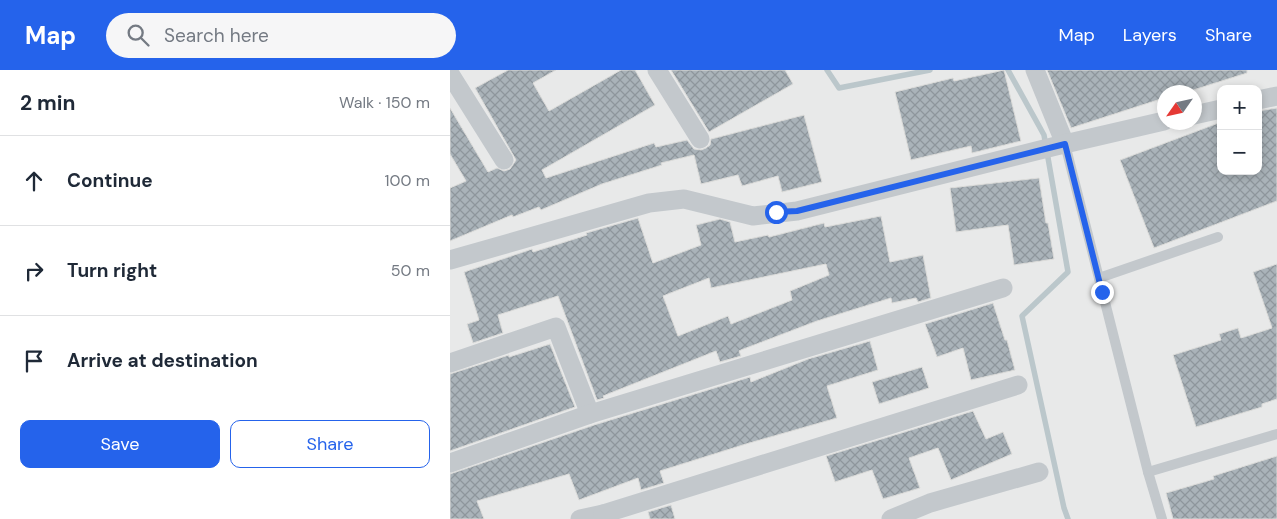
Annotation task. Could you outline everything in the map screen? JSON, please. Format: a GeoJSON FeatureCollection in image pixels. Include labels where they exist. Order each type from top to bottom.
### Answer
{"type":"FeatureCollection","features":[{"type":"Feature","properties":{"kind":"street"},"geometry":{"type":"LineString","coordinates":[[657,70],[700,139]]}},
{"type":"Feature","properties":{"kind":"street"},"geometry":{"type":"LineString","coordinates":[[1034,70],[1060,145]]}},
{"type":"Feature","properties":{"kind":"street"},"geometry":{"type":"LineString","coordinates":[[450,74],[504,160]]}},
{"type":"Feature","properties":{"kind":"street"},"geometry":{"type":"LineString","coordinates":[[1262,99],[1277,96]]}},
{"type":"Feature","properties":{"kind":"street"},"geometry":{"type":"LineString","coordinates":[[1202,113],[1217,110]]}},
{"type":"Feature","properties":{"kind":"street"},"geometry":{"type":"LineString","coordinates":[[450,260],[649,203],[684,199],[753,216],[797,211],[1157,123]]}},
{"type":"Feature","properties":{"kind":"street"},"geometry":{"type":"LineString","coordinates":[[450,463],[590,414],[1003,288]]}},
{"type":"Feature","properties":{"kind":"street"},"geometry":{"type":"LineString","coordinates":[[450,363],[556,327],[590,414]]}},
{"type":"Feature","properties":{"kind":"street"},"geometry":{"type":"LineString","coordinates":[[580,519],[604,516],[1018,385]]}},
{"type":"Feature","properties":{"kind":"street"},"geometry":{"type":"LineString","coordinates":[[891,519],[930,503],[1039,472]]}},
{"type":"Feature","properties":{"kind":"lane"},"geometry":{"type":"LineString","coordinates":[[1060,145],[1099,278],[1148,472],[1162,519]]}},
{"type":"Feature","properties":{"kind":"lane"},"geometry":{"type":"LineString","coordinates":[[1099,278],[1218,237]]}},
{"type":"Feature","properties":{"kind":"lane"},"geometry":{"type":"LineString","coordinates":[[1148,472],[1277,434]]}},
{"type":"Feature","properties":{"kind":"shaded area"},"geometry":{"type":"Polygon","coordinates":[[[450,70],[1277,70],[1277,519],[450,519],[450,70]]]}},
{"type":"Feature","properties":{"kind":"building"},"geometry":{"type":"Polygon","coordinates":[[[508,70],[556,70],[533,83],[549,111],[621,70],[635,70],[655,105],[542,170],[546,178],[654,143],[656,147],[687,140],[694,149],[701,150],[710,145],[711,139],[804,115],[822,182],[782,192],[778,176],[742,186],[738,175],[701,184],[694,155],[661,163],[662,165],[602,184],[541,210],[539,207],[513,217],[512,215],[450,241],[450,188],[466,181],[450,154],[450,108],[488,172],[497,168],[504,171],[510,169],[516,160],[475,88],[508,70]]]}},
{"type":"Feature","properties":{"kind":"building"},"geometry":{"type":"Polygon","coordinates":[[[671,70],[785,70],[793,84],[709,132],[671,70]]]}},
{"type":"Feature","properties":{"kind":"building"},"geometry":{"type":"Polygon","coordinates":[[[1004,70],[1021,141],[972,153],[971,146],[911,160],[895,92],[953,78],[954,81],[1004,70]]]}},
{"type":"Feature","properties":{"kind":"building"},"geometry":{"type":"Polygon","coordinates":[[[1047,70],[1247,70],[1247,73],[1202,87],[1202,85],[1157,85],[1157,100],[1071,128],[1047,70]]]}},
{"type":"Feature","properties":{"kind":"building"},"geometry":{"type":"Polygon","coordinates":[[[1277,108],[1277,201],[1154,248],[1120,160],[1217,124],[1217,175],[1262,175],[1262,110],[1277,108]]]}},
{"type":"Feature","properties":{"kind":"building"},"geometry":{"type":"Polygon","coordinates":[[[1039,178],[1054,259],[1014,265],[1008,225],[956,232],[950,188],[1039,178]]]}},
{"type":"Feature","properties":{"kind":"building"},"geometry":{"type":"Polygon","coordinates":[[[881,216],[890,262],[923,255],[931,298],[918,302],[916,298],[892,303],[891,298],[817,321],[741,350],[739,351],[741,356],[720,362],[716,351],[597,400],[558,296],[498,315],[503,333],[473,343],[467,324],[479,320],[464,272],[532,249],[533,252],[587,235],[586,233],[638,218],[653,263],[701,245],[696,225],[720,219],[730,222],[735,242],[768,235],[769,237],[824,223],[825,227],[881,216]],[[826,264],[711,288],[709,278],[663,296],[678,336],[728,316],[731,324],[792,300],[790,291],[829,275],[826,264]]]}},
{"type":"Feature","properties":{"kind":"building"},"geometry":{"type":"Polygon","coordinates":[[[1277,264],[1277,399],[1262,404],[1262,407],[1196,427],[1173,355],[1221,340],[1219,334],[1238,328],[1241,338],[1272,328],[1253,272],[1277,264]]]}},
{"type":"Feature","properties":{"kind":"building"},"geometry":{"type":"Polygon","coordinates":[[[993,303],[1005,340],[1007,340],[1015,370],[971,380],[963,348],[937,357],[925,324],[993,303]]]}},
{"type":"Feature","properties":{"kind":"building"},"geometry":{"type":"Polygon","coordinates":[[[870,341],[878,370],[827,386],[837,418],[660,471],[664,483],[641,490],[638,478],[579,500],[569,474],[477,501],[484,519],[450,519],[450,474],[594,425],[750,377],[751,382],[808,359],[870,341]]]}},
{"type":"Feature","properties":{"kind":"building"},"geometry":{"type":"Polygon","coordinates":[[[550,344],[575,407],[450,451],[450,374],[550,344]]]}},
{"type":"Feature","properties":{"kind":"building"},"geometry":{"type":"Polygon","coordinates":[[[922,367],[929,388],[879,404],[872,382],[922,367]]]}},
{"type":"Feature","properties":{"kind":"building"},"geometry":{"type":"Polygon","coordinates":[[[973,411],[986,439],[1003,432],[1012,454],[951,480],[938,448],[909,458],[920,488],[883,499],[872,470],[835,482],[826,456],[973,411]]]}},
{"type":"Feature","properties":{"kind":"building"},"geometry":{"type":"Polygon","coordinates":[[[1277,456],[1277,519],[1173,519],[1166,493],[1214,479],[1213,476],[1277,456]]]}},
{"type":"Feature","properties":{"kind":"building"},"geometry":{"type":"Polygon","coordinates":[[[671,505],[675,519],[650,519],[648,512],[671,505]]]}},
{"type":"Feature","properties":{"kind":"waterway"},"geometry":{"type":"LineString","coordinates":[[827,70],[839,88],[930,70]]}},
{"type":"Feature","properties":{"kind":"waterway"},"geometry":{"type":"LineString","coordinates":[[1008,70],[1044,135],[1068,272],[1022,316],[1068,519]]}},
{"type":"Feature","properties":{"kind":"route"},"geometry":{"type":"LineString","coordinates":[[776,212],[797,211],[1065,144],[1102,292]]}}]}
